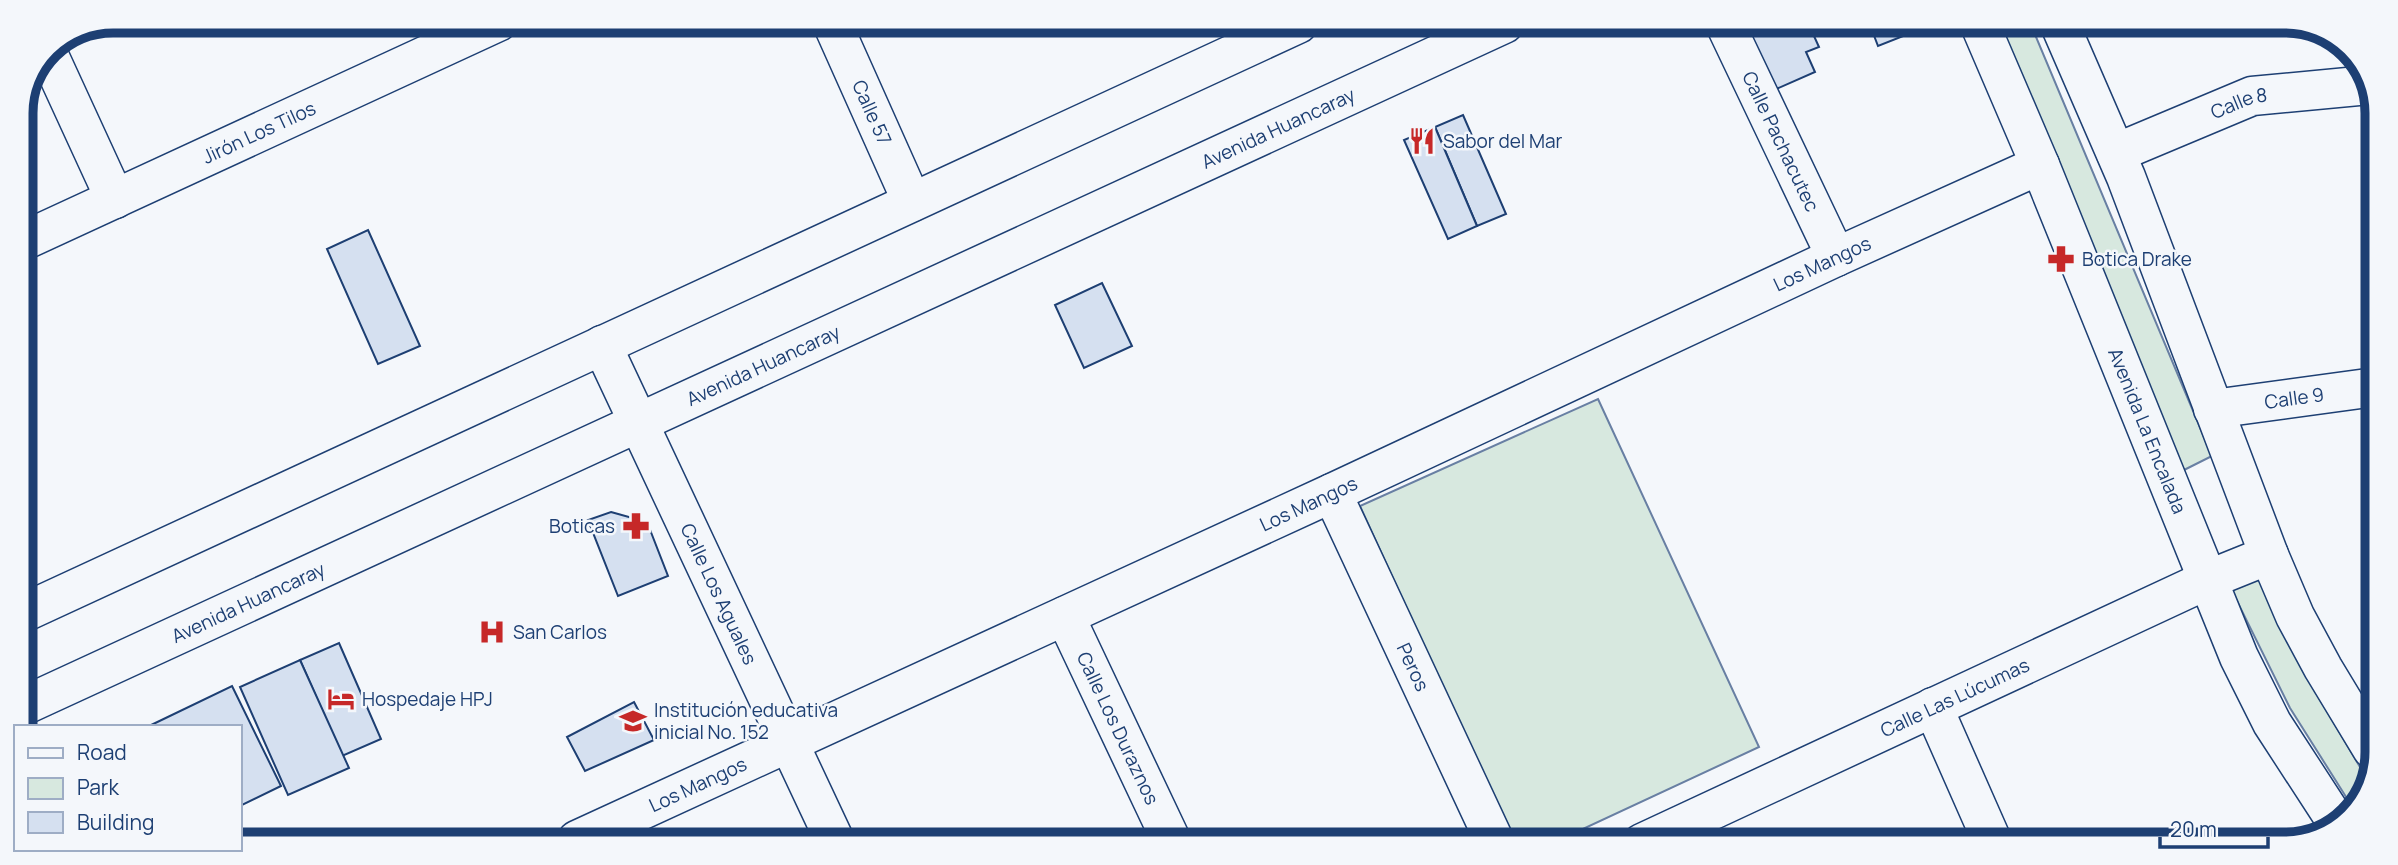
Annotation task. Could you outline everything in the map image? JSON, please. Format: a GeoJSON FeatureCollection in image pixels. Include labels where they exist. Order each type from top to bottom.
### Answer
{"type":"FeatureCollection","features":[{"type":"Feature","properties":{"kind":"street","name":"Jirón Los Tilos"},"geometry":{"type":"LineString","coordinates":[[33,236],[474,33]]}},
{"type":"Feature","properties":{"kind":"street","name":"Calle 57"},"geometry":{"type":"LineString","coordinates":[[836,33],[912,202]]}},
{"type":"Feature","properties":{"kind":"street"},"geometry":{"type":"LineString","coordinates":[[33,608],[1278,33]]}},
{"type":"Feature","properties":{"kind":"street","name":"Avenida Huancaray"},"geometry":{"type":"LineString","coordinates":[[33,701],[1484,33]]}},
{"type":"Feature","properties":{"kind":"street","name":"Calle Pachacutec"},"geometry":{"type":"LineString","coordinates":[[1729,33],[1836,257]]}},
{"type":"Feature","properties":{"kind":"street","name":"Avenida La Encalada"},"geometry":{"type":"LineString","coordinates":[[1983,33],[2040,165],[2239,657],[2272,723],[2332,816]]}},
{"type":"Feature","properties":{"kind":"street"},"geometry":{"type":"LineString","coordinates":[[2064,33],[2116,153],[2269,555],[2295,616],[2365,737]]}},
{"type":"Feature","properties":{"kind":"street"},"geometry":{"type":"LineString","coordinates":[[52,63],[115,198]]}},
{"type":"Feature","properties":{"kind":"street","name":"Calle 8"},"geometry":{"type":"LineString","coordinates":[[2116,153],[2252,96],[2360,86]]}},
{"type":"Feature","properties":{"kind":"street","name":"Los Mangos"},"geometry":{"type":"LineString","coordinates":[[595,832],[2040,165]]}},
{"type":"Feature","properties":{"kind":"street","name":"Calle Los Aguales"},"geometry":{"type":"LineString","coordinates":[[602,345],[831,832]]}},
{"type":"Feature","properties":{"kind":"street","name":"Calle 9"},"geometry":{"type":"LineString","coordinates":[[2213,409],[2365,388]]}},
{"type":"Feature","properties":{"kind":"street","name":"Peros"},"geometry":{"type":"LineString","coordinates":[[1332,493],[1490,832]]}},
{"type":"Feature","properties":{"kind":"street","name":"Calle Las Lúcumas"},"geometry":{"type":"LineString","coordinates":[[1666,832],[2207,580],[2269,555]]}},
{"type":"Feature","properties":{"kind":"street","name":"Calle Los Duraznos"},"geometry":{"type":"LineString","coordinates":[[1065,616],[1166,832]]}},
{"type":"Feature","properties":{"kind":"street"},"geometry":{"type":"LineString","coordinates":[[1933,707],[1988,832]]}},
{"type":"Feature","properties":{"kind":"green space"},"geometry":{"type":"Polygon","coordinates":[[[2001,33],[2034,33],[2212,456],[2182,471],[2001,33]]]}},
{"type":"Feature","properties":{"kind":"green space"},"geometry":{"type":"Polygon","coordinates":[[[1598,399],[1759,747],[1576,832],[1508,832],[1360,506],[1598,399]]]}},
{"type":"Feature","properties":{"kind":"green space"},"geometry":{"type":"Polygon","coordinates":[[[2257,575],[2314,689],[2362,771],[2348,801],[2290,708],[2232,591],[2234,586],[2257,575]]]}},
{"type":"Feature","properties":{"kind":"building"},"geometry":{"type":"Polygon","coordinates":[[[1749,33],[1813,33],[1819,47],[1806,52],[1815,72],[1774,90],[1749,33]]]}},
{"type":"Feature","properties":{"kind":"building"},"geometry":{"type":"Polygon","coordinates":[[[1873,33],[1911,33],[1878,46],[1873,33]]]}},
{"type":"Feature","properties":{"kind":"building"},"geometry":{"type":"Polygon","coordinates":[[[1463,115],[1506,214],[1477,226],[1435,127],[1463,115]]]}},
{"type":"Feature","properties":{"kind":"building"},"geometry":{"type":"Polygon","coordinates":[[[1435,127],[1477,226],[1448,239],[1404,140],[1435,127]]]}},
{"type":"Feature","properties":{"kind":"building"},"geometry":{"type":"Polygon","coordinates":[[[368,230],[420,346],[378,364],[327,249],[368,230]]]}},
{"type":"Feature","properties":{"kind":"building"},"geometry":{"type":"Polygon","coordinates":[[[1102,283],[1132,346],[1084,368],[1055,305],[1102,283]]]}},
{"type":"Feature","properties":{"kind":"building"},"geometry":{"type":"Polygon","coordinates":[[[611,512],[647,522],[668,576],[618,596],[588,520],[611,512]]]}},
{"type":"Feature","properties":{"kind":"building","name":"Hospedaje HPJ"},"geometry":{"type":"Polygon","coordinates":[[[339,643],[381,739],[342,756],[300,660],[339,643]]]}},
{"type":"Feature","properties":{"kind":"building"},"geometry":{"type":"Polygon","coordinates":[[[300,660],[349,768],[288,795],[240,687],[300,660]]]}},
{"type":"Feature","properties":{"kind":"building"},"geometry":{"type":"Polygon","coordinates":[[[232,686],[281,786],[242,805],[242,725],[151,725],[232,686]]]}},
{"type":"Feature","properties":{"kind":"building"},"geometry":{"type":"Polygon","coordinates":[[[634,702],[654,740],[585,771],[567,737],[634,702]]]}},
{"type":"Feature","properties":{"kind":"place","name":"Sabor del Mar"},"geometry":{"type":"Point","coordinates":[1422,141]}},
{"type":"Feature","properties":{"kind":"place","name":"Botica Drake"},"geometry":{"type":"Point","coordinates":[2061,259]}},
{"type":"Feature","properties":{"kind":"place","name":"Boticas"},"geometry":{"type":"Point","coordinates":[636,526]}},
{"type":"Feature","properties":{"kind":"place","name":"San Carlos"},"geometry":{"type":"Point","coordinates":[492,632]}},
{"type":"Feature","properties":{"kind":"place","name":"Hospedaje HPJ"},"geometry":{"type":"Point","coordinates":[341,699]}},
{"type":"Feature","properties":{"kind":"place","name":"Institución educativa inicial No. 152"},"geometry":{"type":"Point","coordinates":[633,721]}}]}
